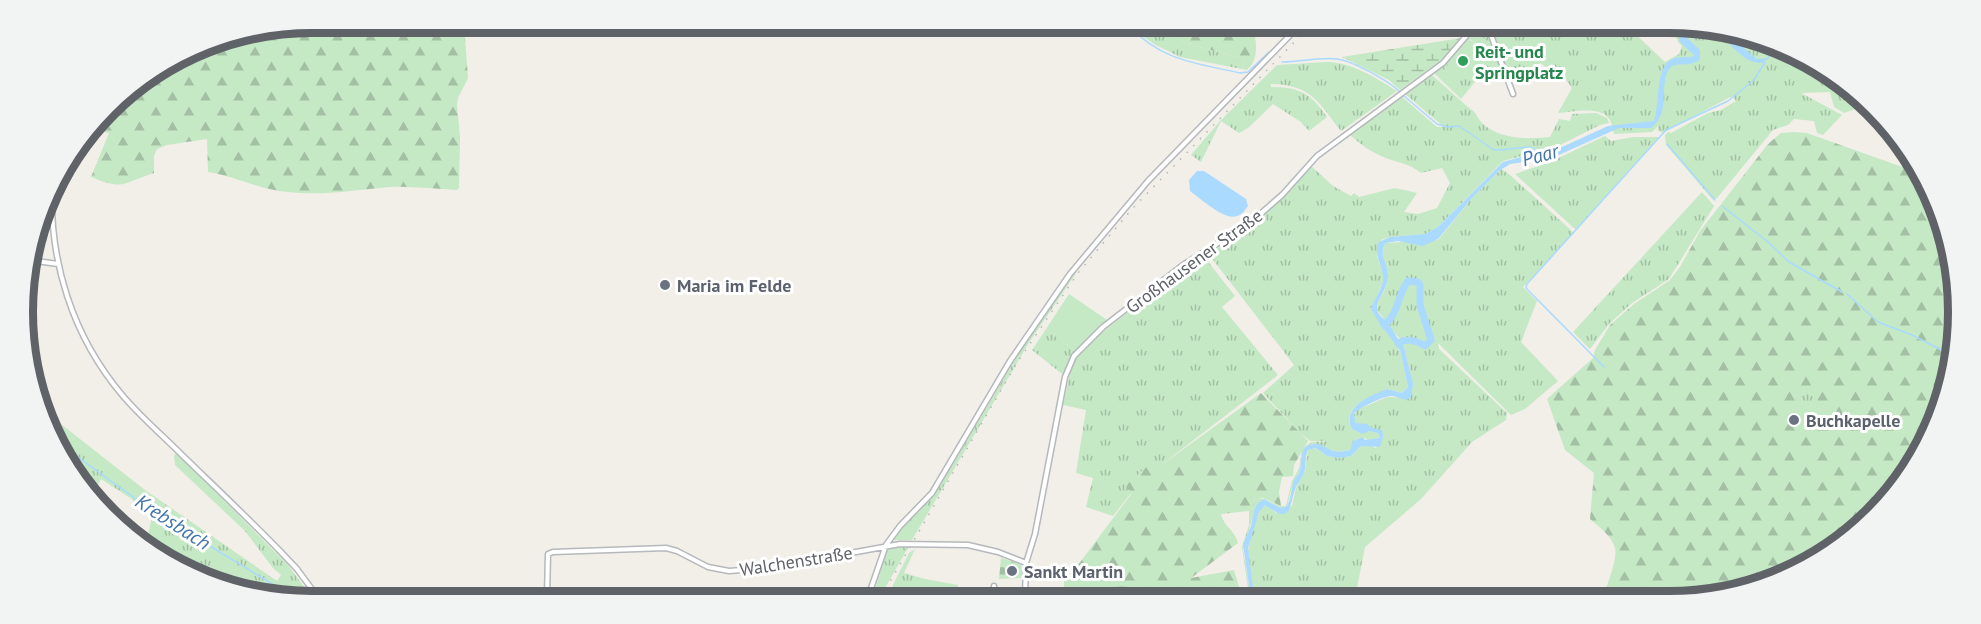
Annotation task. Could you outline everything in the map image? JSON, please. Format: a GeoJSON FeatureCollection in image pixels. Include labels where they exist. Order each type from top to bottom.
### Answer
{"type":"FeatureCollection","features":[{"type":"Feature","properties":{"kind":"street"},"geometry":{"type":"LineString","coordinates":[[870,591],[886,545],[900,526],[932,494],[1010,361],[1070,274],[1148,181],[1292,33]]}},
{"type":"Feature","properties":{"kind":"street","name":"Großhausener Straße"},"geometry":{"type":"LineString","coordinates":[[1025,591],[1026,564],[1033,546],[1065,377],[1074,356],[1103,327],[1184,265],[1250,223],[1282,195],[1325,150],[1443,63],[1469,33]]}},
{"type":"Feature","properties":{"kind":"street"},"geometry":{"type":"LineString","coordinates":[[1490,33],[1513,94]]}},
{"type":"Feature","properties":{"kind":"street"},"geometry":{"type":"LineString","coordinates":[[52,211],[58,264],[66,294],[78,325],[94,355],[117,389],[279,550],[313,591]]}},
{"type":"Feature","properties":{"kind":"street"},"geometry":{"type":"LineString","coordinates":[[37,261],[58,264]]}},
{"type":"Feature","properties":{"kind":"street","name":"Walchenstraße"},"geometry":{"type":"LineString","coordinates":[[547,591],[548,554],[553,552],[666,548],[677,551],[708,567],[736,571],[816,560],[886,545],[957,544],[981,547],[1016,558],[1026,564]]}},
{"type":"Feature","properties":{"kind":"street","name":"Walchenstraße"},"geometry":{"type":"LineString","coordinates":[[1016,558],[1028,558]]}},
{"type":"Feature","properties":{"kind":"street"},"geometry":{"type":"LineString","coordinates":[[994,586],[994,591]]}},
{"type":"Feature","properties":{"kind":"green space"},"geometry":{"type":"Polygon","coordinates":[[[465,33],[468,78],[457,105],[460,137],[459,188],[457,190],[389,187],[326,193],[278,191],[208,172],[207,139],[167,145],[157,149],[154,156],[154,173],[117,185],[91,177],[109,133],[99,131],[142,91],[172,70],[222,48],[276,35],[465,33]]]}},
{"type":"Feature","properties":{"kind":"green space"},"geometry":{"type":"Polygon","coordinates":[[[1141,33],[1168,33],[1188,44],[1245,59],[1242,69],[1180,57],[1141,33]]]}},
{"type":"Feature","properties":{"kind":"green space"},"geometry":{"type":"Polygon","coordinates":[[[1168,33],[1254,33],[1256,49],[1254,60],[1247,70],[1242,69],[1245,59],[1188,44],[1168,33]]]}},
{"type":"Feature","properties":{"kind":"green space"},"geometry":{"type":"Polygon","coordinates":[[[1470,33],[1634,33],[1665,62],[1679,54],[1682,46],[1678,42],[1677,33],[1705,35],[1776,54],[1824,80],[1859,108],[1844,113],[1834,107],[1830,92],[1801,93],[1842,115],[1823,135],[1817,133],[1814,121],[1794,119],[1788,125],[1773,130],[1713,200],[1666,145],[1665,135],[1708,113],[1721,110],[1736,101],[1732,96],[1663,133],[1657,130],[1659,125],[1652,132],[1614,134],[1610,120],[1600,112],[1586,110],[1558,113],[1572,88],[1566,80],[1540,63],[1526,80],[1499,80],[1483,72],[1461,99],[1433,72],[1453,55],[1470,33]],[[1470,39],[1457,83],[1484,51],[1470,39]]]}},
{"type":"Feature","properties":{"kind":"green space","name":"Reit- und Springplatz"},"geometry":{"type":"Polygon","coordinates":[[[1481,35],[1488,43],[1483,49],[1485,51],[1456,84],[1442,72],[1469,39],[1473,42],[1481,35]]]}},
{"type":"Feature","properties":{"kind":"green space"},"geometry":{"type":"Polygon","coordinates":[[[1461,38],[1443,59],[1400,90],[1389,80],[1342,57],[1461,38]]]}},
{"type":"Feature","properties":{"kind":"green space"},"geometry":{"type":"Polygon","coordinates":[[[1327,62],[1355,68],[1397,91],[1341,131],[1313,97],[1296,88],[1271,84],[1271,87],[1289,88],[1304,93],[1327,117],[1309,131],[1301,122],[1273,104],[1248,128],[1239,133],[1221,121],[1201,162],[1191,155],[1221,120],[1277,65],[1327,62]]]}},
{"type":"Feature","properties":{"kind":"green space"},"geometry":{"type":"Polygon","coordinates":[[[1431,74],[1474,112],[1484,125],[1507,136],[1550,137],[1559,119],[1570,121],[1572,114],[1596,113],[1607,118],[1609,123],[1600,125],[1558,146],[1503,161],[1438,227],[1425,234],[1381,240],[1377,257],[1383,272],[1383,282],[1371,309],[1400,350],[1408,387],[1402,393],[1387,389],[1373,395],[1359,403],[1350,414],[1349,421],[1352,429],[1360,433],[1369,431],[1378,433],[1380,438],[1368,440],[1363,437],[1355,440],[1350,450],[1344,451],[1335,451],[1312,444],[1301,457],[1300,471],[1294,480],[1287,506],[1280,508],[1268,501],[1286,506],[1292,481],[1299,468],[1302,449],[1311,442],[1332,441],[1310,441],[1263,393],[1294,365],[1207,252],[1250,224],[1275,202],[1310,165],[1333,186],[1351,196],[1354,193],[1359,197],[1395,188],[1417,193],[1404,212],[1418,214],[1437,208],[1450,183],[1442,168],[1421,173],[1376,154],[1349,134],[1401,96],[1437,127],[1444,127],[1404,93],[1431,74]]]}},
{"type":"Feature","properties":{"kind":"green space"},"geometry":{"type":"Polygon","coordinates":[[[1781,133],[1807,133],[1909,169],[1911,173],[1933,222],[1946,276],[1948,312],[1946,348],[1927,419],[1911,452],[1879,496],[1853,522],[1808,554],[1776,570],[1723,586],[1669,591],[1605,591],[1613,566],[1615,548],[1605,532],[1590,519],[1594,473],[1565,450],[1547,399],[1593,358],[1595,350],[1610,325],[1634,304],[1670,280],[1700,231],[1768,144],[1781,133]],[[1801,392],[1790,423],[1798,425],[1806,420],[1814,395],[1801,392]]]}},
{"type":"Feature","properties":{"kind":"green space"},"geometry":{"type":"Polygon","coordinates":[[[1605,136],[1611,141],[1633,137],[1659,137],[1576,230],[1515,174],[1550,162],[1605,136]]]}},
{"type":"Feature","properties":{"kind":"green space"},"geometry":{"type":"Polygon","coordinates":[[[1501,169],[1574,233],[1523,287],[1537,301],[1521,342],[1558,381],[1525,409],[1511,415],[1438,343],[1439,349],[1507,413],[1506,420],[1472,442],[1421,499],[1365,547],[1356,591],[1252,591],[1248,549],[1255,523],[1262,507],[1266,505],[1276,513],[1292,506],[1296,488],[1305,471],[1308,450],[1314,448],[1327,456],[1339,458],[1351,456],[1361,446],[1368,445],[1376,448],[1383,437],[1370,426],[1355,423],[1353,416],[1357,410],[1387,397],[1410,398],[1410,372],[1403,343],[1377,310],[1388,279],[1383,256],[1386,243],[1438,240],[1472,198],[1501,169]]]}},
{"type":"Feature","properties":{"kind":"green space"},"geometry":{"type":"Polygon","coordinates":[[[1702,192],[1714,206],[1669,279],[1632,303],[1609,324],[1590,349],[1573,332],[1702,192]]]}},
{"type":"Feature","properties":{"kind":"green space"},"geometry":{"type":"Polygon","coordinates":[[[1200,257],[1205,258],[1235,296],[1222,307],[1278,375],[1160,466],[1152,462],[1126,486],[1132,492],[1113,516],[1086,507],[1093,478],[1076,473],[1086,410],[1063,405],[1071,369],[1091,341],[1200,257]]]}},
{"type":"Feature","properties":{"kind":"green space"},"geometry":{"type":"Polygon","coordinates":[[[1077,272],[1030,341],[912,540],[893,540],[934,495],[1042,314],[1060,289],[1077,272]]]}},
{"type":"Feature","properties":{"kind":"green space"},"geometry":{"type":"Polygon","coordinates":[[[1069,294],[1107,320],[1076,352],[1046,329],[1069,294]]]}},
{"type":"Feature","properties":{"kind":"green space"},"geometry":{"type":"Polygon","coordinates":[[[1046,329],[1076,352],[1062,374],[1032,350],[1046,329]]]}},
{"type":"Feature","properties":{"kind":"green space"},"geometry":{"type":"Polygon","coordinates":[[[1801,391],[1814,395],[1806,420],[1798,425],[1790,423],[1801,391]]]}},
{"type":"Feature","properties":{"kind":"green space"},"geometry":{"type":"Polygon","coordinates":[[[1261,393],[1308,441],[1294,465],[1293,476],[1282,477],[1279,492],[1281,506],[1263,498],[1258,499],[1249,511],[1221,514],[1238,543],[1191,578],[1234,570],[1240,591],[1139,591],[1129,587],[1103,591],[1064,591],[1064,578],[1078,565],[1132,493],[1125,486],[1152,462],[1160,466],[1261,393]]]}},
{"type":"Feature","properties":{"kind":"green space"},"geometry":{"type":"Polygon","coordinates":[[[54,418],[145,490],[277,581],[281,575],[245,531],[175,465],[176,452],[287,564],[307,591],[258,586],[205,570],[172,554],[147,537],[153,513],[101,479],[98,485],[90,480],[70,452],[54,418]]]}},
{"type":"Feature","properties":{"kind":"green space"},"geometry":{"type":"Polygon","coordinates":[[[1257,499],[1268,501],[1257,504],[1243,549],[1249,586],[1248,591],[1242,547],[1249,525],[1249,511],[1257,499]]]}},
{"type":"Feature","properties":{"kind":"green space"},"geometry":{"type":"Polygon","coordinates":[[[909,546],[883,591],[875,591],[887,549],[909,546]]]}},
{"type":"Feature","properties":{"kind":"green space"},"geometry":{"type":"Polygon","coordinates":[[[915,549],[904,573],[958,585],[957,591],[890,591],[909,553],[915,549]]]}},
{"type":"Feature","properties":{"kind":"green space"},"geometry":{"type":"Polygon","coordinates":[[[1001,558],[1020,564],[1024,570],[1022,578],[999,579],[1001,558]]]}},
{"type":"Feature","properties":{"kind":"water"},"geometry":{"type":"Polygon","coordinates":[[[1679,34],[1683,34],[1700,50],[1700,59],[1692,64],[1675,65],[1669,69],[1664,83],[1661,114],[1651,128],[1619,128],[1552,158],[1510,164],[1499,171],[1472,198],[1438,239],[1423,246],[1398,241],[1386,243],[1383,255],[1388,278],[1377,309],[1403,343],[1413,384],[1411,397],[1406,400],[1388,396],[1354,413],[1355,423],[1367,424],[1372,428],[1382,430],[1383,437],[1380,447],[1361,446],[1351,456],[1339,458],[1327,456],[1315,448],[1308,450],[1303,476],[1296,487],[1288,511],[1281,514],[1265,505],[1259,512],[1248,548],[1253,588],[1253,591],[1249,591],[1243,544],[1257,504],[1264,499],[1280,508],[1287,506],[1294,481],[1300,471],[1304,450],[1309,445],[1318,444],[1332,450],[1343,451],[1350,450],[1353,441],[1363,437],[1365,440],[1380,438],[1378,433],[1369,431],[1362,434],[1352,429],[1350,414],[1359,403],[1373,395],[1387,389],[1402,393],[1408,387],[1400,350],[1371,309],[1383,281],[1377,252],[1379,242],[1390,237],[1425,234],[1438,227],[1503,162],[1528,155],[1549,153],[1608,126],[1654,121],[1663,69],[1672,59],[1695,56],[1679,41],[1679,34]]]}},
{"type":"Feature","properties":{"kind":"water"},"geometry":{"type":"Polygon","coordinates":[[[1725,39],[1736,42],[1757,59],[1767,58],[1771,52],[1774,53],[1762,63],[1756,63],[1743,56],[1725,39]]]}},
{"type":"Feature","properties":{"kind":"water"},"geometry":{"type":"Polygon","coordinates":[[[1197,171],[1204,171],[1246,199],[1248,206],[1245,211],[1237,216],[1226,215],[1190,191],[1189,180],[1197,171]]]}},
{"type":"Feature","properties":{"kind":"waterway"},"geometry":{"type":"LineString","coordinates":[[1136,33],[1167,54],[1194,63],[1240,73],[1248,72],[1269,52]]}},
{"type":"Feature","properties":{"kind":"waterway"},"geometry":{"type":"LineString","coordinates":[[1282,62],[1344,60],[1370,72],[1399,91]]}},
{"type":"Feature","properties":{"kind":"waterway"},"geometry":{"type":"LineString","coordinates":[[1604,367],[1526,288],[1527,284],[1666,130],[1728,101],[1754,80],[1765,62]]}},
{"type":"Feature","properties":{"kind":"waterway"},"geometry":{"type":"LineString","coordinates":[[1404,96],[1437,124],[1447,127],[1459,126],[1494,150],[1530,147],[1535,150],[1537,156]]}},
{"type":"Feature","properties":{"kind":"waterway"},"geometry":{"type":"LineString","coordinates":[[1667,144],[1715,200]]}},
{"type":"Feature","properties":{"kind":"waterway"},"geometry":{"type":"LineString","coordinates":[[1722,206],[1768,242],[1789,262],[1842,292]]}},
{"type":"Feature","properties":{"kind":"waterway","name":"Paar"},"geometry":{"type":"LineString","coordinates":[[1384,325],[1393,316],[1404,286],[1408,281],[1418,282],[1420,305],[1431,340],[1425,346],[1412,341],[1398,343]]}},
{"type":"Feature","properties":{"kind":"waterway"},"geometry":{"type":"LineString","coordinates":[[1847,294],[1878,322],[1912,335],[1945,352]]}},
{"type":"Feature","properties":{"kind":"waterway","name":"Krebsbach"},"geometry":{"type":"LineString","coordinates":[[70,451],[154,512],[281,589]]}},
{"type":"Feature","properties":{"kind":"railway"},"geometry":{"type":"LineString","coordinates":[[884,591],[1015,366],[1078,273],[1132,209],[1303,33]]}},
{"type":"Feature","properties":{"kind":"place","name":"Reit- und Springplatz"},"geometry":{"type":"Point","coordinates":[1463,61]}},
{"type":"Feature","properties":{"kind":"place","name":"Maria im Felde"},"geometry":{"type":"Point","coordinates":[665,285]}},
{"type":"Feature","properties":{"kind":"place","name":"Buchkapelle"},"geometry":{"type":"Point","coordinates":[1794,420]}},
{"type":"Feature","properties":{"kind":"place","name":"Sankt Martin"},"geometry":{"type":"Point","coordinates":[1012,571]}}]}
